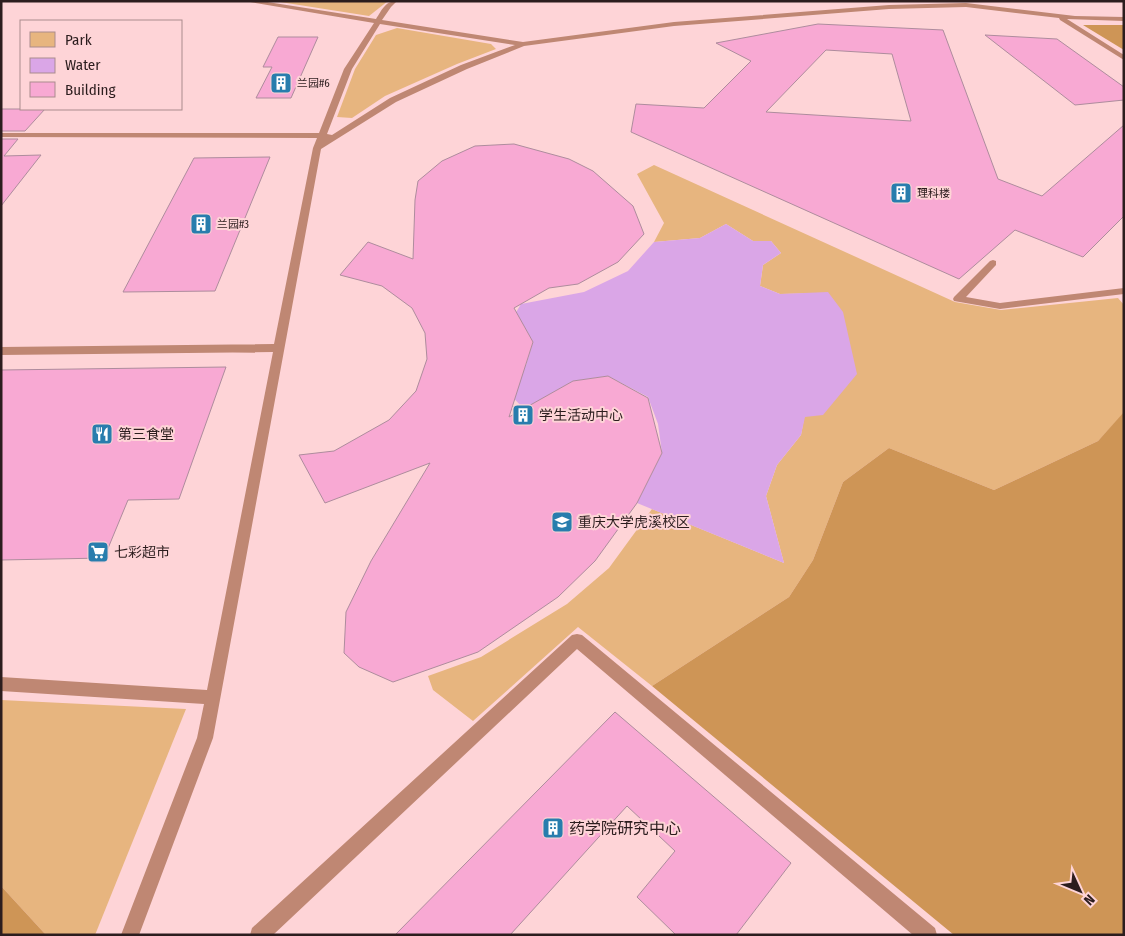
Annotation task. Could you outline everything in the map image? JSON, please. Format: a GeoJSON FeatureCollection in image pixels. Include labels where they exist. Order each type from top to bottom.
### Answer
{"type":"FeatureCollection","features":[{"type":"Feature","properties":{"kind":"lane"},"geometry":{"type":"LineString","coordinates":[[247,1],[523,44]]}},
{"type":"Feature","properties":{"kind":"lane"},"geometry":{"type":"LineString","coordinates":[[130,935],[205,738],[317,148],[348,69],[388,6],[394,1]]}},
{"type":"Feature","properties":{"kind":"lane"},"geometry":{"type":"LineString","coordinates":[[317,148],[393,100],[464,67],[523,44],[674,24],[889,7],[966,4],[1057,16],[1124,19]]}},
{"type":"Feature","properties":{"kind":"lane"},"geometry":{"type":"LineString","coordinates":[[1057,16],[1124,58]]}},
{"type":"Feature","properties":{"kind":"lane"},"geometry":{"type":"LineString","coordinates":[[1,135],[336,137]]}},
{"type":"Feature","properties":{"kind":"lane"},"geometry":{"type":"LineString","coordinates":[[993,263],[958,299],[1000,306],[1124,291]]}},
{"type":"Feature","properties":{"kind":"lane"},"geometry":{"type":"LineString","coordinates":[[1,352],[279,348]]}},
{"type":"Feature","properties":{"kind":"lane"},"geometry":{"type":"LineString","coordinates":[[259,935],[577,640],[928,935]]}},
{"type":"Feature","properties":{"kind":"lane"},"geometry":{"type":"LineString","coordinates":[[1,684],[213,698]]}},
{"type":"Feature","properties":{"kind":"green space"},"geometry":{"type":"Polygon","coordinates":[[[274,1],[388,1],[369,16],[274,1]]]}},
{"type":"Feature","properties":{"kind":"green space"},"geometry":{"type":"Polygon","coordinates":[[[397,28],[491,44],[496,49],[385,96],[352,118],[337,117],[355,69],[376,35],[397,28]]]}},
{"type":"Feature","properties":{"kind":"green space"},"geometry":{"type":"Polygon","coordinates":[[[654,165],[955,302],[1001,310],[1118,298],[1124,305],[1124,413],[1098,441],[994,490],[889,448],[843,482],[813,560],[789,597],[652,686],[578,627],[473,721],[433,690],[428,676],[481,657],[567,604],[609,568],[652,509],[784,563],[766,496],[777,465],[801,435],[827,293],[780,294],[760,286],[763,265],[781,253],[771,241],[753,241],[726,224],[700,238],[654,242],[664,223],[637,174],[654,165]]]}},
{"type":"Feature","properties":{"kind":"green space"},"geometry":{"type":"Polygon","coordinates":[[[1,700],[186,709],[95,935],[46,935],[1,886],[1,700]]]}},
{"type":"Feature","properties":{"kind":"shaded area"},"geometry":{"type":"Polygon","coordinates":[[[1083,25],[1124,25],[1124,50],[1083,25]]]}},
{"type":"Feature","properties":{"kind":"shaded area"},"geometry":{"type":"Polygon","coordinates":[[[1124,412],[1124,935],[954,935],[652,686],[789,597],[813,560],[843,482],[889,448],[994,490],[1098,441],[1124,412]]]}},
{"type":"Feature","properties":{"kind":"shaded area"},"geometry":{"type":"Polygon","coordinates":[[[1,886],[46,935],[1,935],[1,886]]]}},
{"type":"Feature","properties":{"kind":"water"},"geometry":{"type":"Polygon","coordinates":[[[726,224],[753,241],[771,241],[781,253],[763,265],[760,286],[780,294],[828,292],[843,312],[857,374],[823,415],[805,417],[801,435],[777,465],[766,496],[784,563],[637,503],[662,453],[658,424],[648,397],[608,376],[573,381],[524,409],[501,385],[526,365],[533,342],[524,326],[512,319],[521,304],[584,292],[628,271],[654,242],[700,238],[726,224]]]}},
{"type":"Feature","properties":{"kind":"building","name":"理科楼"},"geometry":{"type":"Polygon","coordinates":[[[818,24],[943,30],[998,179],[1042,196],[1124,125],[1124,216],[1083,257],[1015,230],[959,279],[631,132],[636,104],[704,108],[751,61],[716,43],[818,24]],[[826,50],[766,112],[911,121],[892,54],[826,50]]]}},
{"type":"Feature","properties":{"kind":"building"},"geometry":{"type":"Polygon","coordinates":[[[985,35],[1057,39],[1124,87],[1124,100],[1075,105],[985,35]]]}},
{"type":"Feature","properties":{"kind":"building","name":"兰园#6"},"geometry":{"type":"Polygon","coordinates":[[[278,37],[318,37],[291,98],[256,98],[272,67],[263,67],[278,37]]]}},
{"type":"Feature","properties":{"kind":"building"},"geometry":{"type":"Polygon","coordinates":[[[1,109],[44,110],[25,131],[1,131],[1,109]]]}},
{"type":"Feature","properties":{"kind":"building"},"geometry":{"type":"Polygon","coordinates":[[[1,139],[18,139],[4,156],[41,155],[1,206],[1,139]]]}},
{"type":"Feature","properties":{"kind":"building","name":"学生活动中心"},"geometry":{"type":"Polygon","coordinates":[[[514,144],[569,159],[593,171],[633,206],[644,234],[618,262],[578,284],[549,288],[514,308],[533,342],[509,417],[573,381],[608,376],[648,398],[662,453],[637,503],[595,561],[558,597],[478,652],[393,682],[359,667],[344,653],[346,612],[371,561],[430,463],[325,503],[299,455],[334,451],[389,420],[416,391],[427,359],[425,333],[412,308],[382,286],[340,275],[368,242],[413,259],[415,200],[418,181],[442,161],[475,146],[514,144]]]}},
{"type":"Feature","properties":{"kind":"building","name":"兰园#3"},"geometry":{"type":"Polygon","coordinates":[[[270,157],[215,291],[123,292],[194,158],[270,157]]]}},
{"type":"Feature","properties":{"kind":"building","name":"第三食堂"},"geometry":{"type":"Polygon","coordinates":[[[226,367],[179,499],[128,500],[104,558],[1,560],[1,370],[226,367]]]}},
{"type":"Feature","properties":{"kind":"building","name":"药学院研究中心"},"geometry":{"type":"Polygon","coordinates":[[[615,712],[791,863],[736,935],[676,935],[637,897],[675,851],[627,806],[510,935],[395,935],[615,712]]]}},
{"type":"Feature","properties":{"kind":"place","name":"兰园#6"},"geometry":{"type":"Point","coordinates":[281,83]}},
{"type":"Feature","properties":{"kind":"place","name":"理科楼"},"geometry":{"type":"Point","coordinates":[901,193]}},
{"type":"Feature","properties":{"kind":"place","name":"兰园#3"},"geometry":{"type":"Point","coordinates":[201,224]}},
{"type":"Feature","properties":{"kind":"place","name":"学生活动中心"},"geometry":{"type":"Point","coordinates":[523,415]}},
{"type":"Feature","properties":{"kind":"place","name":"第三食堂"},"geometry":{"type":"Point","coordinates":[102,434]}},
{"type":"Feature","properties":{"kind":"place","name":"重庆大学虎溪校区"},"geometry":{"type":"Point","coordinates":[562,522]}},
{"type":"Feature","properties":{"kind":"place","name":"七彩超市"},"geometry":{"type":"Point","coordinates":[98,552]}},
{"type":"Feature","properties":{"kind":"place","name":"药学院研究中心"},"geometry":{"type":"Point","coordinates":[553,828]}}]}
